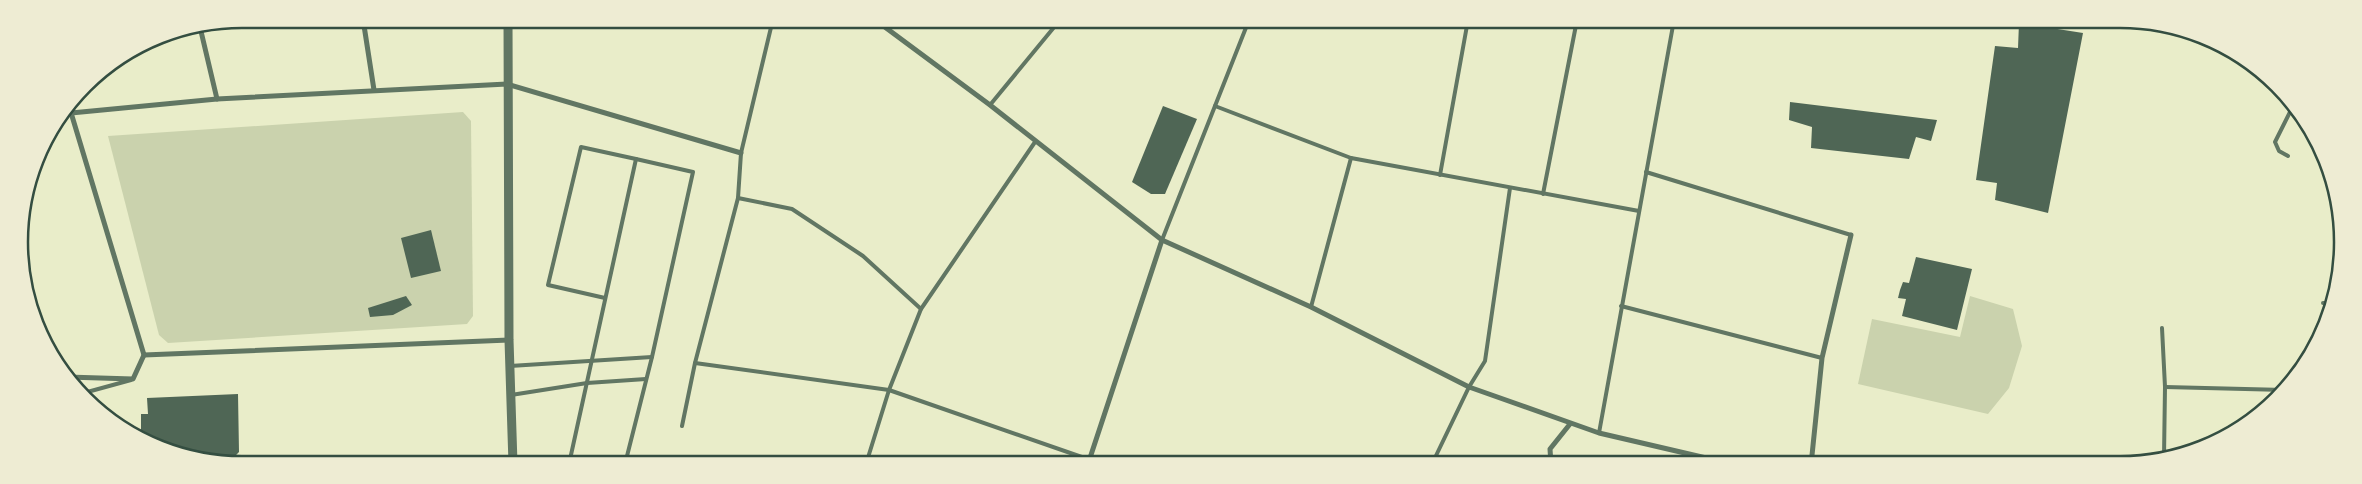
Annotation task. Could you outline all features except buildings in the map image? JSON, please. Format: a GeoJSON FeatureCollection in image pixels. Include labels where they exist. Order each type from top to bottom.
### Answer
{"type":"FeatureCollection","features":[{"type":"Feature","properties":{"kind":"street"},"geometry":{"type":"LineString","coordinates":[[364,28],[374,90]]}},
{"type":"Feature","properties":{"kind":"street"},"geometry":{"type":"LineString","coordinates":[[508,28],[509,340],[513,456]]}},
{"type":"Feature","properties":{"kind":"street"},"geometry":{"type":"LineString","coordinates":[[886,28],[990,105],[1162,240],[1311,307],[1469,386],[1599,433],[1698,456]]}},
{"type":"Feature","properties":{"kind":"street"},"geometry":{"type":"LineString","coordinates":[[201,32],[216,99]]}},
{"type":"Feature","properties":{"kind":"street"},"geometry":{"type":"LineString","coordinates":[[76,377],[133,379],[144,356],[71,113],[216,99],[507,84],[741,153]]}},
{"type":"Feature","properties":{"kind":"street"},"geometry":{"type":"LineString","coordinates":[[1812,456],[1822,358],[1851,235]]}},
{"type":"Feature","properties":{"kind":"street"},"geometry":{"type":"LineString","coordinates":[[1090,456],[1162,240]]}},
{"type":"Feature","properties":{"kind":"street"},"geometry":{"type":"LineString","coordinates":[[144,356],[509,340]]}},
{"type":"Feature","properties":{"kind":"street"},"geometry":{"type":"LineString","coordinates":[[1550,456],[1550,449],[1570,424]]}},
{"type":"Feature","properties":{"kind":"lane"},"geometry":{"type":"LineString","coordinates":[[682,426],[695,364],[738,198],[741,153],[771,28]]}},
{"type":"Feature","properties":{"kind":"lane"},"geometry":{"type":"LineString","coordinates":[[990,105],[1053,28]]}},
{"type":"Feature","properties":{"kind":"lane"},"geometry":{"type":"LineString","coordinates":[[1162,240],[1246,28]]}},
{"type":"Feature","properties":{"kind":"lane"},"geometry":{"type":"LineString","coordinates":[[1440,175],[1467,28]]}},
{"type":"Feature","properties":{"kind":"lane"},"geometry":{"type":"LineString","coordinates":[[1543,194],[1576,28]]}},
{"type":"Feature","properties":{"kind":"lane"},"geometry":{"type":"LineString","coordinates":[[1599,433],[1673,28]]}},
{"type":"Feature","properties":{"kind":"lane"},"geometry":{"type":"LineString","coordinates":[[1215,106],[1350,158],[1639,211]]}},
{"type":"Feature","properties":{"kind":"lane"},"geometry":{"type":"LineString","coordinates":[[2288,156],[2279,151],[2275,142],[2290,111]]}},
{"type":"Feature","properties":{"kind":"lane"},"geometry":{"type":"LineString","coordinates":[[868,456],[889,390],[922,309],[1035,142]]}},
{"type":"Feature","properties":{"kind":"lane"},"geometry":{"type":"LineString","coordinates":[[606,298],[548,285],[581,147],[693,172],[652,357],[627,456]]}},
{"type":"Feature","properties":{"kind":"lane"},"geometry":{"type":"LineString","coordinates":[[1311,307],[1350,158]]}},
{"type":"Feature","properties":{"kind":"lane"},"geometry":{"type":"LineString","coordinates":[[571,456],[636,159]]}},
{"type":"Feature","properties":{"kind":"lane"},"geometry":{"type":"LineString","coordinates":[[1646,172],[1851,235]]}},
{"type":"Feature","properties":{"kind":"lane"},"geometry":{"type":"LineString","coordinates":[[1436,456],[1469,386],[1485,360],[1510,188]]}},
{"type":"Feature","properties":{"kind":"lane"},"geometry":{"type":"LineString","coordinates":[[738,198],[792,209],[863,256],[922,309]]}},
{"type":"Feature","properties":{"kind":"lane"},"geometry":{"type":"LineString","coordinates":[[1621,306],[1822,358]]}},
{"type":"Feature","properties":{"kind":"lane"},"geometry":{"type":"LineString","coordinates":[[2162,328],[2165,387],[2164,452]]}},
{"type":"Feature","properties":{"kind":"lane"},"geometry":{"type":"LineString","coordinates":[[510,366],[592,359],[652,357]]}},
{"type":"Feature","properties":{"kind":"lane"},"geometry":{"type":"LineString","coordinates":[[695,364],[889,390],[1074,456]]}},
{"type":"Feature","properties":{"kind":"lane"},"geometry":{"type":"LineString","coordinates":[[88,392],[133,379]]}},
{"type":"Feature","properties":{"kind":"lane"},"geometry":{"type":"LineString","coordinates":[[511,395],[587,383],[646,379]]}},
{"type":"Feature","properties":{"kind":"lane"},"geometry":{"type":"LineString","coordinates":[[2165,387],[2275,390]]}},
{"type":"Feature","properties":{"kind":"green space"},"geometry":{"type":"Polygon","coordinates":[[[463,112],[471,121],[473,316],[467,324],[168,343],[159,335],[108,136],[463,112]]]}},
{"type":"Feature","properties":{"kind":"green space"},"geometry":{"type":"Polygon","coordinates":[[[1970,296],[2013,309],[2022,346],[2009,388],[1988,414],[1858,384],[1872,319],[1960,337],[1970,296]]]}}]}
